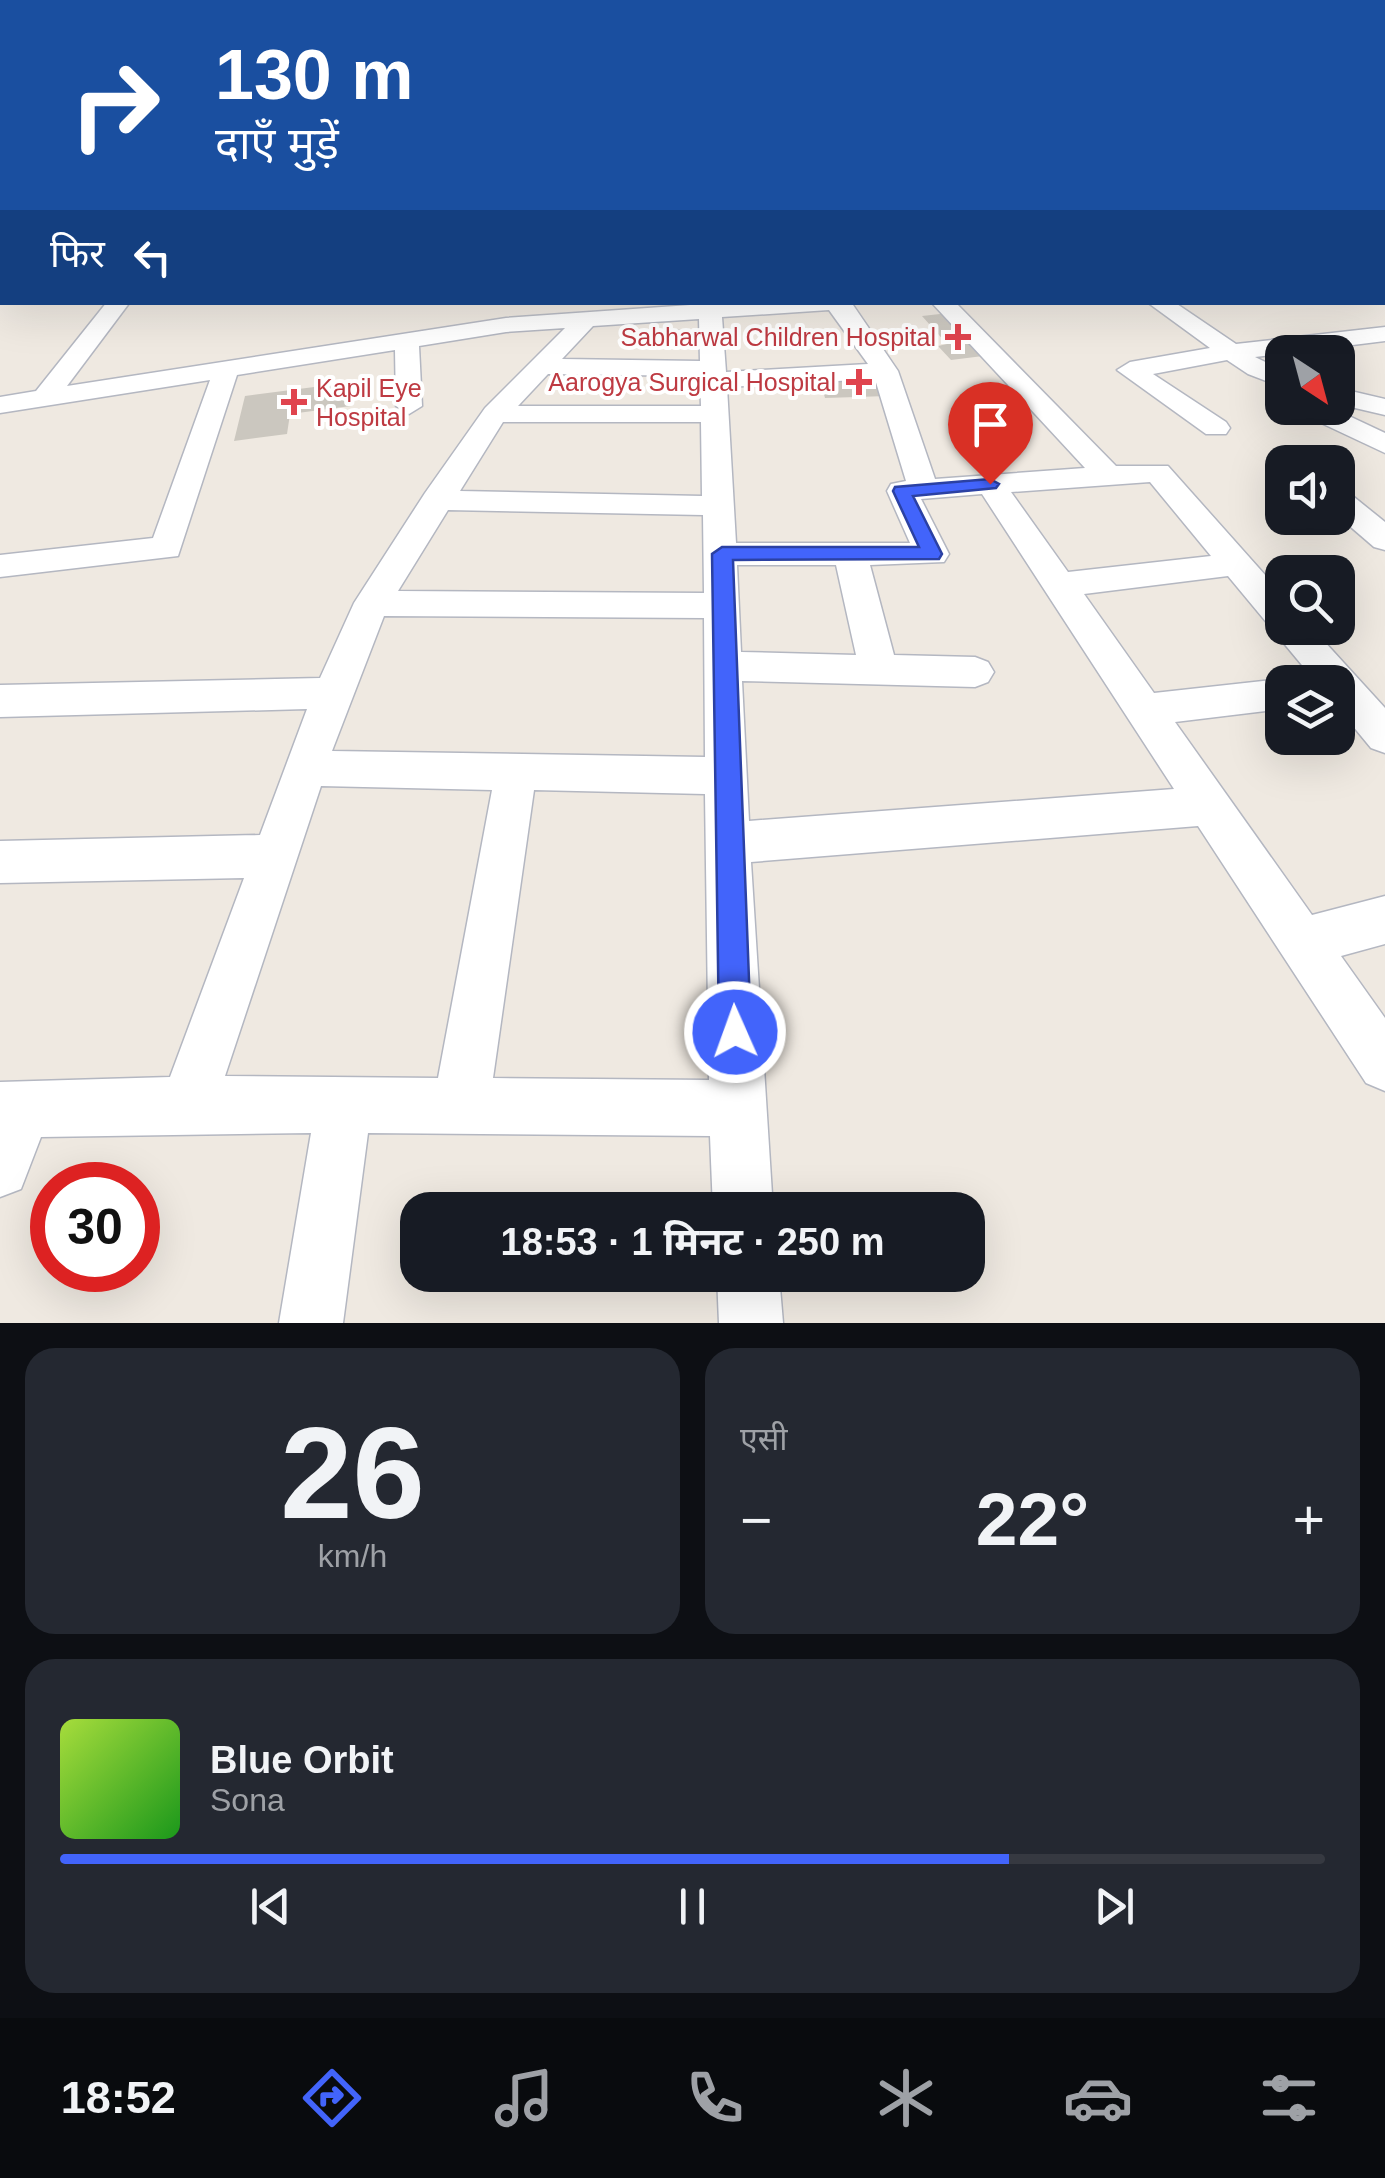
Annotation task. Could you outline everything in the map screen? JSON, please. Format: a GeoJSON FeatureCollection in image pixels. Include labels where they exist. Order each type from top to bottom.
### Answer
{"type":"FeatureCollection","features":[{"type":"Feature","properties":{"kind":"street"},"geometry":{"type":"LineString","coordinates":[[45,398],[117,305]]}},
{"type":"Feature","properties":{"kind":"street"},"geometry":{"type":"LineString","coordinates":[[0,404],[406,340],[501,314],[586,320],[782,305]]}},
{"type":"Feature","properties":{"kind":"street"},"geometry":{"type":"LineString","coordinates":[[839,305],[886,370],[923,489]]}},
{"type":"Feature","properties":{"kind":"street"},"geometry":{"type":"LineString","coordinates":[[945,305],[1109,476]]}},
{"type":"Feature","properties":{"kind":"street"},"geometry":{"type":"LineString","coordinates":[[1162,305],[1265,372]]}},
{"type":"Feature","properties":{"kind":"street"},"geometry":{"type":"LineString","coordinates":[[710,311],[724,606],[737,1108],[743,1192]]}},
{"type":"Feature","properties":{"kind":"street"},"geometry":{"type":"LineString","coordinates":[[188,1104],[332,693],[372,603],[494,414],[586,320]]}},
{"type":"Feature","properties":{"kind":"street"},"geometry":{"type":"LineString","coordinates":[[1216,428],[1130,370],[1230,352],[1385,334]]}},
{"type":"Feature","properties":{"kind":"street"},"geometry":{"type":"LineString","coordinates":[[406,340],[409,406]]}},
{"type":"Feature","properties":{"kind":"street"},"geometry":{"type":"LineString","coordinates":[[538,366],[714,388]]}},
{"type":"Feature","properties":{"kind":"street"},"geometry":{"type":"LineString","coordinates":[[0,566],[166,548],[226,369]]}},
{"type":"Feature","properties":{"kind":"street"},"geometry":{"type":"LineString","coordinates":[[494,414],[886,370]]}},
{"type":"Feature","properties":{"kind":"street"},"geometry":{"type":"LineString","coordinates":[[1355,400],[1385,408]]}},
{"type":"Feature","properties":{"kind":"street"},"geometry":{"type":"LineString","coordinates":[[1346,425],[1385,444]]}},
{"type":"Feature","properties":{"kind":"street"},"geometry":{"type":"LineString","coordinates":[[722,554],[932,554],[902,491],[1158,472],[1265,597]]}},
{"type":"Feature","properties":{"kind":"street"},"geometry":{"type":"LineString","coordinates":[[990,484],[1385,1064]]}},
{"type":"Feature","properties":{"kind":"street"},"geometry":{"type":"LineString","coordinates":[[436,500],[720,506]]}},
{"type":"Feature","properties":{"kind":"street"},"geometry":{"type":"LineString","coordinates":[[1355,514],[1385,538]]}},
{"type":"Feature","properties":{"kind":"street"},"geometry":{"type":"LineString","coordinates":[[850,554],[879,671]]}},
{"type":"Feature","properties":{"kind":"street"},"geometry":{"type":"LineString","coordinates":[[1058,584],[1237,564]]}},
{"type":"Feature","properties":{"kind":"street"},"geometry":{"type":"LineString","coordinates":[[372,603],[724,606]]}},
{"type":"Feature","properties":{"kind":"street"},"geometry":{"type":"LineString","coordinates":[[1305,645],[1321,665]]}},
{"type":"Feature","properties":{"kind":"street"},"geometry":{"type":"LineString","coordinates":[[725,666],[974,672]]}},
{"type":"Feature","properties":{"kind":"street"},"geometry":{"type":"LineString","coordinates":[[0,702],[332,693]]}},
{"type":"Feature","properties":{"kind":"street"},"geometry":{"type":"LineString","coordinates":[[1144,710],[1265,696]]}},
{"type":"Feature","properties":{"kind":"street"},"geometry":{"type":"LineString","coordinates":[[1355,704],[1385,736]]}},
{"type":"Feature","properties":{"kind":"street"},"geometry":{"type":"LineString","coordinates":[[306,768],[728,776]]}},
{"type":"Feature","properties":{"kind":"street"},"geometry":{"type":"LineString","coordinates":[[460,1106],[516,772]]}},
{"type":"Feature","properties":{"kind":"street"},"geometry":{"type":"LineString","coordinates":[[730,843],[1209,806]]}},
{"type":"Feature","properties":{"kind":"street"},"geometry":{"type":"LineString","coordinates":[[0,862],[275,856]]}},
{"type":"Feature","properties":{"kind":"street"},"geometry":{"type":"LineString","coordinates":[[1301,942],[1385,920]]}},
{"type":"Feature","properties":{"kind":"street"},"geometry":{"type":"LineString","coordinates":[[0,1168],[11,1110],[188,1104],[737,1108]]}},
{"type":"Feature","properties":{"kind":"street"},"geometry":{"type":"LineString","coordinates":[[311,1323],[344,1105]]}},
{"type":"Feature","properties":{"kind":"street"},"geometry":{"type":"LineString","coordinates":[[749,1292],[751,1323]]}},
{"type":"Feature","properties":{"kind":"building"},"geometry":{"type":"Polygon","coordinates":[[[949,313],[991,355],[951,360],[938,346],[947,344],[922,316],[949,313]]]}},
{"type":"Feature","properties":{"kind":"building"},"geometry":{"type":"Polygon","coordinates":[[[699,329],[702,347],[663,348],[661,330],[699,329]]]}},
{"type":"Feature","properties":{"kind":"building"},"geometry":{"type":"Polygon","coordinates":[[[879,375],[888,396],[825,398],[819,376],[879,375]]]}},
{"type":"Feature","properties":{"kind":"building"},"geometry":{"type":"Polygon","coordinates":[[[353,382],[351,406],[290,414],[287,434],[234,441],[245,396],[353,382]]]}},
{"type":"Feature","properties":{"kind":"place","name":"Sabharwal Children Hospital"},"geometry":{"type":"Point","coordinates":[958,337]}},
{"type":"Feature","properties":{"kind":"place","name":"Aarogya Surgical Hospital"},"geometry":{"type":"Point","coordinates":[859,382]}},
{"type":"Feature","properties":{"kind":"place","name":"Kapil Eye Hospital"},"geometry":{"type":"Point","coordinates":[294,402]}},
{"type":"Feature","properties":{"kind":"route"},"geometry":{"type":"LineString","coordinates":[[735,1032],[722,554],[932,554],[902,491],[990,484]]}}]}
